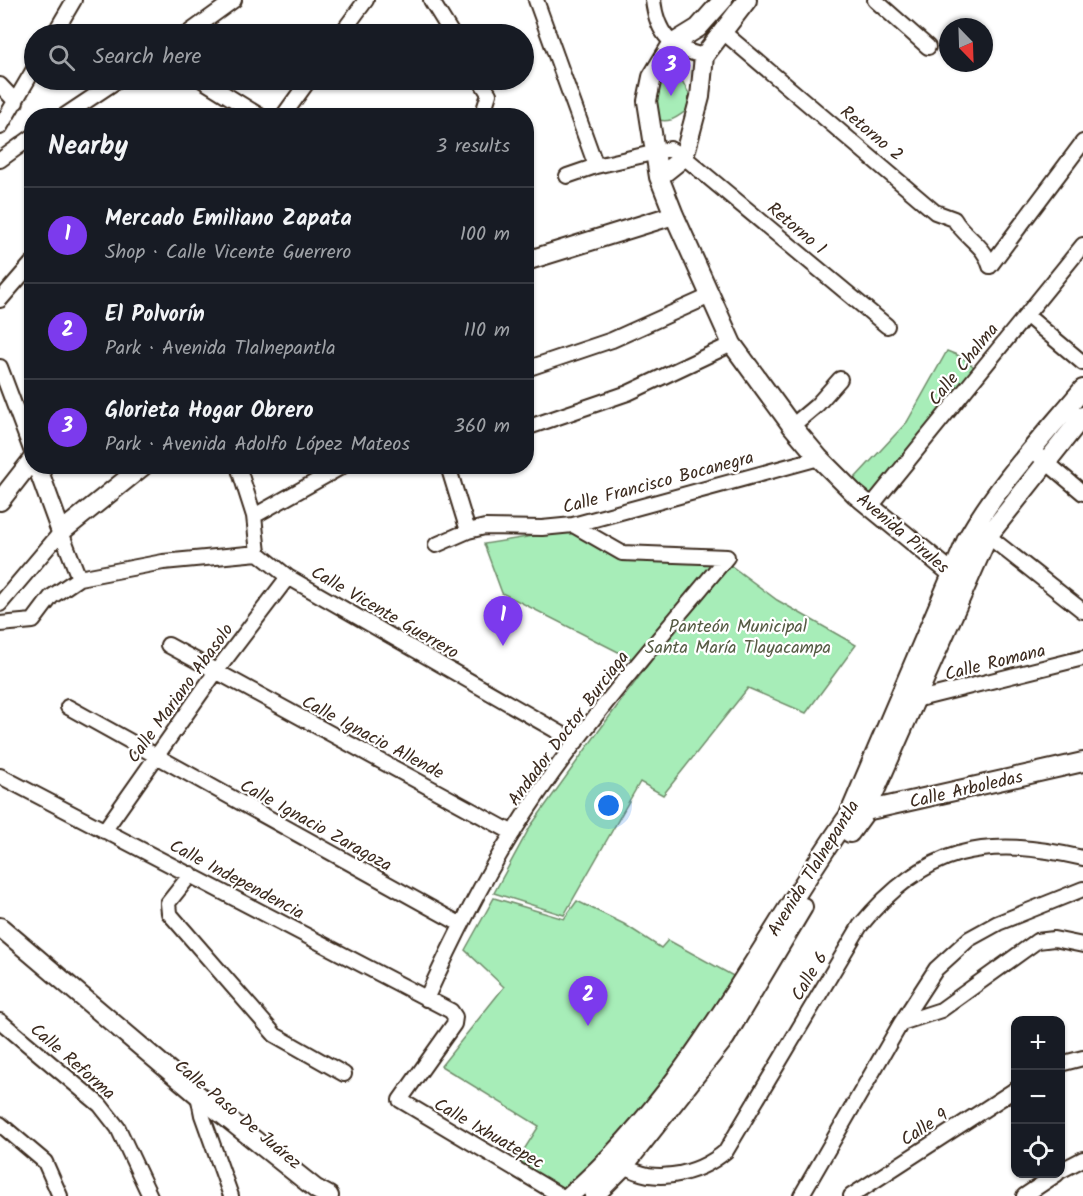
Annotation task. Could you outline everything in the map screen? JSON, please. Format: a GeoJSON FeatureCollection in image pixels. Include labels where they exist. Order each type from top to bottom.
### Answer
{"type":"FeatureCollection","features":[{"type":"Feature","properties":{"kind":"street"},"geometry":{"type":"LineString","coordinates":[[60,24],[74,0]]}},
{"type":"Feature","properties":{"kind":"street"},"geometry":{"type":"LineString","coordinates":[[201,24],[234,0]]}},
{"type":"Feature","properties":{"kind":"street"},"geometry":{"type":"LineString","coordinates":[[348,24],[366,0]]}},
{"type":"Feature","properties":{"kind":"street"},"geometry":{"type":"LineString","coordinates":[[431,0],[446,24]]}},
{"type":"Feature","properties":{"kind":"street"},"geometry":{"type":"LineString","coordinates":[[536,0],[596,166]]}},
{"type":"Feature","properties":{"kind":"street"},"geometry":{"type":"LineString","coordinates":[[653,0],[660,28],[672,44],[686,52],[704,56]]}},
{"type":"Feature","properties":{"kind":"street"},"geometry":{"type":"LineString","coordinates":[[672,44],[698,28],[723,0]]}},
{"type":"Feature","properties":{"kind":"street"},"geometry":{"type":"LineString","coordinates":[[659,177],[684,157],[700,97],[704,56],[747,0]]}},
{"type":"Feature","properties":{"kind":"street"},"geometry":{"type":"LineString","coordinates":[[875,0],[928,47]]}},
{"type":"Feature","properties":{"kind":"street","name":"Retorno 2"},"geometry":{"type":"LineString","coordinates":[[722,31],[935,212],[954,219],[962,232],[987,254],[990,266],[1083,142]]}},
{"type":"Feature","properties":{"kind":"street","name":"Avenida Pirules"},"geometry":{"type":"LineString","coordinates":[[672,44],[652,77],[647,101],[659,177],[732,344],[792,426],[819,458],[855,494],[872,505],[959,580]]}},
{"type":"Feature","properties":{"kind":"street"},"geometry":{"type":"LineString","coordinates":[[0,85],[16,102]]}},
{"type":"Feature","properties":{"kind":"street"},"geometry":{"type":"LineString","coordinates":[[0,127],[24,87]]}},
{"type":"Feature","properties":{"kind":"street"},"geometry":{"type":"LineString","coordinates":[[76,108],[103,90]]}},
{"type":"Feature","properties":{"kind":"street"},"geometry":{"type":"LineString","coordinates":[[218,90],[247,108]]}},
{"type":"Feature","properties":{"kind":"street"},"geometry":{"type":"LineString","coordinates":[[289,108],[302,90]]}},
{"type":"Feature","properties":{"kind":"street"},"geometry":{"type":"LineString","coordinates":[[485,108],[489,94],[486,90]]}},
{"type":"Feature","properties":{"kind":"street"},"geometry":{"type":"LineString","coordinates":[[0,160],[24,143]]}},
{"type":"Feature","properties":{"kind":"street"},"geometry":{"type":"LineString","coordinates":[[567,176],[655,151],[670,149],[684,157]]}},
{"type":"Feature","properties":{"kind":"street","name":"Retorno 1"},"geometry":{"type":"LineString","coordinates":[[684,157],[887,326]]}},
{"type":"Feature","properties":{"kind":"street"},"geometry":{"type":"LineString","coordinates":[[534,258],[674,214]]}},
{"type":"Feature","properties":{"kind":"street","name":"Calle Chalma"},"geometry":{"type":"LineString","coordinates":[[872,505],[1083,245]]}},
{"type":"Feature","properties":{"kind":"street"},"geometry":{"type":"LineString","coordinates":[[0,300],[24,272]]}},
{"type":"Feature","properties":{"kind":"street"},"geometry":{"type":"LineString","coordinates":[[534,366],[612,340],[710,296]]}},
{"type":"Feature","properties":{"kind":"street"},"geometry":{"type":"LineString","coordinates":[[1026,315],[1083,363]]}},
{"type":"Feature","properties":{"kind":"street"},"geometry":{"type":"LineString","coordinates":[[534,425],[628,393],[732,344]]}},
{"type":"Feature","properties":{"kind":"street"},"geometry":{"type":"LineString","coordinates":[[0,367],[24,431]]}},
{"type":"Feature","properties":{"kind":"street"},"geometry":{"type":"LineString","coordinates":[[792,426],[817,405],[840,379]]}},
{"type":"Feature","properties":{"kind":"street","name":"Avenida Tlalnepantla"},"geometry":{"type":"LineString","coordinates":[[594,1196],[714,1027],[820,856],[858,813],[915,700],[959,580],[977,522],[1032,450],[1083,389]]}},
{"type":"Feature","properties":{"kind":"street","name":"Avenida Tlalnepantla"},"geometry":{"type":"LineString","coordinates":[[858,813],[959,580],[988,536],[1083,416]]}},
{"type":"Feature","properties":{"kind":"street"},"geometry":{"type":"LineString","coordinates":[[1032,450],[1083,493]]}},
{"type":"Feature","properties":{"kind":"street","name":"Calle Francisco Bocanegra"},"geometry":{"type":"LineString","coordinates":[[436,545],[468,531],[485,527],[542,528],[573,525],[819,458]]}},
{"type":"Feature","properties":{"kind":"street"},"geometry":{"type":"LineString","coordinates":[[0,501],[24,470]]}},
{"type":"Feature","properties":{"kind":"street"},"geometry":{"type":"LineString","coordinates":[[40,474],[78,578]]}},
{"type":"Feature","properties":{"kind":"street"},"geometry":{"type":"LineString","coordinates":[[0,604],[61,532],[134,474]]}},
{"type":"Feature","properties":{"kind":"street"},"geometry":{"type":"LineString","coordinates":[[0,624],[33,621],[51,597],[78,578],[163,562],[258,553],[254,516],[241,474]]}},
{"type":"Feature","properties":{"kind":"street"},"geometry":{"type":"LineString","coordinates":[[254,516],[329,474]]}},
{"type":"Feature","properties":{"kind":"street"},"geometry":{"type":"LineString","coordinates":[[450,474],[468,531]]}},
{"type":"Feature","properties":{"kind":"street","name":"Andador Doctor Burciaga"},"geometry":{"type":"LineString","coordinates":[[426,999],[460,924],[513,833],[576,742],[727,557],[622,553],[573,525]]}},
{"type":"Feature","properties":{"kind":"street"},"geometry":{"type":"LineString","coordinates":[[988,536],[1083,611]]}},
{"type":"Feature","properties":{"kind":"street","name":"Calle Vicente Guerrero"},"geometry":{"type":"LineString","coordinates":[[258,553],[288,577],[576,742]]}},
{"type":"Feature","properties":{"kind":"street","name":"Calle Mariano Abasolo"},"geometry":{"type":"LineString","coordinates":[[104,831],[215,673],[288,577]]}},
{"type":"Feature","properties":{"kind":"street","name":"Calle Ignacio Allende"},"geometry":{"type":"LineString","coordinates":[[168,645],[215,673],[513,833]]}},
{"type":"Feature","properties":{"kind":"street","name":"Calle Romana"},"geometry":{"type":"LineString","coordinates":[[915,700],[1083,658]]}},
{"type":"Feature","properties":{"kind":"street","name":"Calle Ignacio Zaragoza"},"geometry":{"type":"LineString","coordinates":[[68,707],[155,758],[460,924]]}},
{"type":"Feature","properties":{"kind":"street","name":"Calle Arboledas"},"geometry":{"type":"LineString","coordinates":[[858,813],[1081,764]]}},
{"type":"Feature","properties":{"kind":"street","name":"Calle Independencia"},"geometry":{"type":"LineString","coordinates":[[0,776],[451,1011],[455,1017],[454,1024],[400,1100]]}},
{"type":"Feature","properties":{"kind":"street","name":"Calle 6"},"geometry":{"type":"LineString","coordinates":[[618,1161],[653,1177],[690,1172],[710,1165],[726,1151],[860,926],[885,896],[913,873],[957,854],[1000,847],[1040,848],[1083,858]]}},
{"type":"Feature","properties":{"kind":"street"},"geometry":{"type":"LineString","coordinates":[[191,874],[168,903],[169,913],[275,1035],[344,1074]]}},
{"type":"Feature","properties":{"kind":"street"},"geometry":{"type":"LineString","coordinates":[[801,1196],[901,1023],[936,969],[969,939],[998,923],[1083,890]]}},
{"type":"Feature","properties":{"kind":"street"},"geometry":{"type":"LineString","coordinates":[[0,913],[46,960]]}},
{"type":"Feature","properties":{"kind":"street"},"geometry":{"type":"LineString","coordinates":[[0,927],[46,960]]}},
{"type":"Feature","properties":{"kind":"street"},"geometry":{"type":"LineString","coordinates":[[901,1023],[941,1010],[1037,941],[1054,939],[1083,945]]}},
{"type":"Feature","properties":{"kind":"street","name":"Calle Paso De Juárez"},"geometry":{"type":"LineString","coordinates":[[46,960],[198,1095],[322,1193]]}},
{"type":"Feature","properties":{"kind":"street","name":"Calle Paso De Juárez"},"geometry":{"type":"LineString","coordinates":[[46,960],[303,1167],[322,1193]]}},
{"type":"Feature","properties":{"kind":"street","name":"Calle Reforma"},"geometry":{"type":"LineString","coordinates":[[0,1022],[100,1105],[118,1128],[150,1196]]}},
{"type":"Feature","properties":{"kind":"street"},"geometry":{"type":"LineString","coordinates":[[1065,1063],[1083,1058]]}},
{"type":"Feature","properties":{"kind":"street","name":"Calle 9"},"geometry":{"type":"LineString","coordinates":[[851,1196],[1011,1092]]}},
{"type":"Feature","properties":{"kind":"street"},"geometry":{"type":"LineString","coordinates":[[198,1095],[202,1115],[231,1196]]}},
{"type":"Feature","properties":{"kind":"street","name":"Calle Ixhuatepec"},"geometry":{"type":"LineString","coordinates":[[400,1100],[561,1196]]}},
{"type":"Feature","properties":{"kind":"street"},"geometry":{"type":"LineString","coordinates":[[0,1124],[45,1162],[60,1196]]}},
{"type":"Feature","properties":{"kind":"street"},"geometry":{"type":"LineString","coordinates":[[1065,1169],[1083,1159]]}},
{"type":"Feature","properties":{"kind":"street","name":"Avenida Tlalnepantla"},"geometry":{"type":"LineString","coordinates":[[569,1196],[618,1161]]}},
{"type":"Feature","properties":{"kind":"street"},"geometry":{"type":"LineString","coordinates":[[1024,1196],[1050,1178]]}},
{"type":"Feature","properties":{"kind":"green space"},"geometry":{"type":"Polygon","coordinates":[[[664,70],[678,73],[689,94],[687,110],[676,118],[664,121],[655,119],[655,78],[664,70]]]}},
{"type":"Feature","properties":{"kind":"green space"},"geometry":{"type":"Polygon","coordinates":[[[947,351],[962,357],[980,372],[871,498],[854,479],[907,422],[947,351]]]}},
{"type":"Feature","properties":{"kind":"green space"},"geometry":{"type":"Polygon","coordinates":[[[571,530],[624,557],[718,561],[636,661],[502,593],[484,544],[571,530]]]}},
{"type":"Feature","properties":{"kind":"green space","name":"Panteón Municipal Santa María Tlayacampa"},"geometry":{"type":"Polygon","coordinates":[[[730,565],[777,600],[856,645],[806,713],[748,688],[663,795],[640,782],[564,915],[494,893],[530,827],[598,732],[653,658],[730,565]]]}},
{"type":"Feature","properties":{"kind":"green space"},"geometry":{"type":"Polygon","coordinates":[[[494,898],[564,919],[577,901],[624,924],[661,948],[668,940],[737,978],[643,1112],[567,1196],[518,1159],[539,1126],[441,1066],[504,987],[465,950],[494,898]]]}},
{"type":"Feature","properties":{"kind":"place","name":"Glorieta Hogar Obrero"},"geometry":{"type":"Point","coordinates":[671,96]}},
{"type":"Feature","properties":{"kind":"place","name":"Mercado Emiliano Zapata"},"geometry":{"type":"Point","coordinates":[503,646]}},
{"type":"Feature","properties":{"kind":"place","name":"El Polvorín"},"geometry":{"type":"Point","coordinates":[588,1026]}}]}
